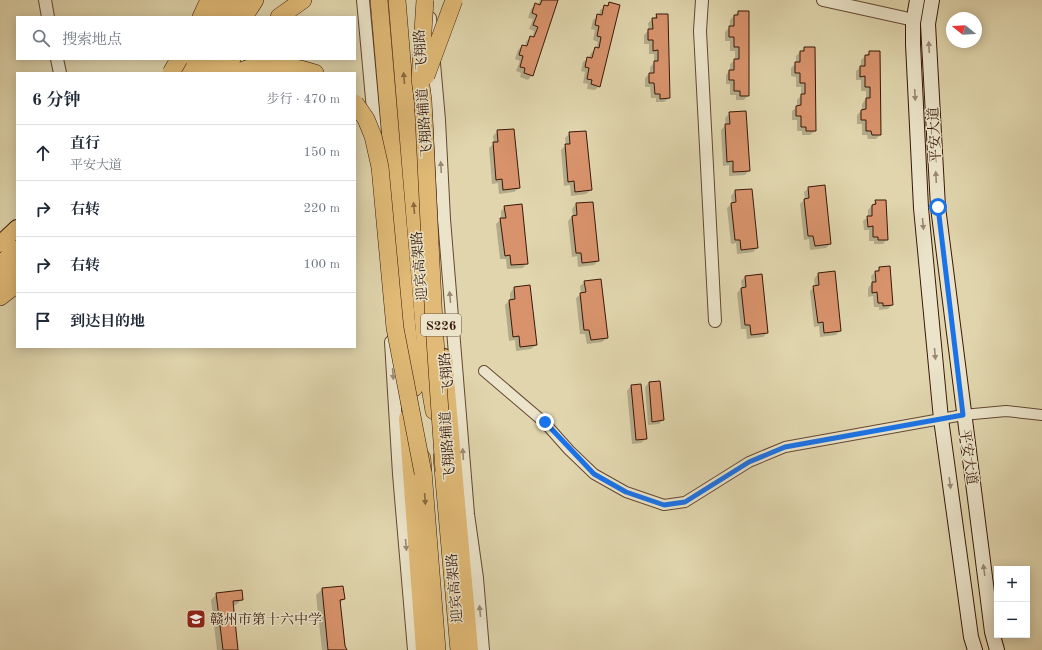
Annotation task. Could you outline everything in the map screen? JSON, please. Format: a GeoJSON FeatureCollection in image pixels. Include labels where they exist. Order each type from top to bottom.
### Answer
{"type":"FeatureCollection","features":[{"type":"Feature","properties":{"kind":"highway"},"geometry":{"type":"LineString","coordinates":[[201,16],[209,0]]}},
{"type":"Feature","properties":{"kind":"highway"},"geometry":{"type":"LineString","coordinates":[[229,16],[240,0]]}},
{"type":"Feature","properties":{"kind":"highway"},"geometry":{"type":"LineString","coordinates":[[245,16],[255,0]]}},
{"type":"Feature","properties":{"kind":"highway"},"geometry":{"type":"LineString","coordinates":[[280,16],[303,0]]}},
{"type":"Feature","properties":{"kind":"highway"},"geometry":{"type":"LineString","coordinates":[[374,0],[381,28]]}},
{"type":"Feature","properties":{"kind":"highway","name":"迎宾高架路"},"geometry":{"type":"LineString","coordinates":[[379,0],[407,328],[423,473],[434,612],[435,650]]}},
{"type":"Feature","properties":{"kind":"highway","name":"迎宾高架路"},"geometry":{"type":"LineString","coordinates":[[397,0],[428,376],[444,471],[460,650]]}},
{"type":"Feature","properties":{"kind":"highway"},"geometry":{"type":"LineString","coordinates":[[425,0],[420,80],[423,100],[434,324],[444,471]]}},
{"type":"Feature","properties":{"kind":"highway"},"geometry":{"type":"LineString","coordinates":[[423,100],[428,67],[454,0]]}},
{"type":"Feature","properties":{"kind":"highway"},"geometry":{"type":"LineString","coordinates":[[171,72],[178,60]]}},
{"type":"Feature","properties":{"kind":"highway"},"geometry":{"type":"LineString","coordinates":[[188,72],[196,60]]}},
{"type":"Feature","properties":{"kind":"highway"},"geometry":{"type":"LineString","coordinates":[[203,72],[211,60]]}},
{"type":"Feature","properties":{"kind":"highway"},"geometry":{"type":"LineString","coordinates":[[220,72],[231,60]]}},
{"type":"Feature","properties":{"kind":"highway"},"geometry":{"type":"LineString","coordinates":[[241,72],[254,67],[270,65],[286,65],[311,72]]}},
{"type":"Feature","properties":{"kind":"highway"},"geometry":{"type":"LineString","coordinates":[[356,104],[366,119],[373,136],[380,167],[395,328],[423,473]]}},
{"type":"Feature","properties":{"kind":"highway"},"geometry":{"type":"LineString","coordinates":[[0,265],[16,250]]}},
{"type":"Feature","properties":{"kind":"highway"},"geometry":{"type":"LineString","coordinates":[[0,280],[16,267]]}},
{"type":"Feature","properties":{"kind":"highway"},"geometry":{"type":"LineString","coordinates":[[0,298],[16,285]]}},
{"type":"Feature","properties":{"kind":"main road"},"geometry":{"type":"LineString","coordinates":[[214,16],[226,0]]}},
{"type":"Feature","properties":{"kind":"main road"},"geometry":{"type":"LineString","coordinates":[[252,16],[263,0]]}},
{"type":"Feature","properties":{"kind":"main road","name":"S226"},"geometry":{"type":"LineString","coordinates":[[374,0],[395,228],[410,473],[424,650]]}},
{"type":"Feature","properties":{"kind":"main road","name":"飞翔路"},"geometry":{"type":"LineString","coordinates":[[416,0],[431,224],[456,471],[470,650]]}},
{"type":"Feature","properties":{"kind":"main road","name":"平安大道"},"geometry":{"type":"LineString","coordinates":[[917,0],[913,44],[921,208],[941,419],[971,637],[975,650]]}},
{"type":"Feature","properties":{"kind":"main road","name":"平安大道"},"geometry":{"type":"LineString","coordinates":[[932,0],[928,24],[938,207],[963,415],[992,632],[997,650]]}},
{"type":"Feature","properties":{"kind":"main road"},"geometry":{"type":"LineString","coordinates":[[210,72],[219,60]]}},
{"type":"Feature","properties":{"kind":"main road"},"geometry":{"type":"LineString","coordinates":[[0,244],[16,229]]}},
{"type":"Feature","properties":{"kind":"street"},"geometry":{"type":"LineString","coordinates":[[45,0],[48,16]]}},
{"type":"Feature","properties":{"kind":"street"},"geometry":{"type":"LineString","coordinates":[[364,0],[384,230],[399,474],[414,650]]}},
{"type":"Feature","properties":{"kind":"street","name":"飞翔路辅道"},"geometry":{"type":"LineString","coordinates":[[428,0],[439,120],[444,219],[468,514],[477,578],[483,650]]}},
{"type":"Feature","properties":{"kind":"street"},"geometry":{"type":"LineString","coordinates":[[702,0],[700,31],[715,321]]}},
{"type":"Feature","properties":{"kind":"street"},"geometry":{"type":"LineString","coordinates":[[823,0],[914,20]]}},
{"type":"Feature","properties":{"kind":"street"},"geometry":{"type":"LineString","coordinates":[[57,60],[60,72]]}},
{"type":"Feature","properties":{"kind":"street"},"geometry":{"type":"LineString","coordinates":[[484,371],[545,422],[594,474],[626,492],[664,505],[685,502],[749,462],[785,447],[963,415],[1006,411],[1042,415]]}},
{"type":"Feature","properties":{"kind":"building"},"geometry":{"type":"Polygon","coordinates":[[[542,0],[558,0],[533,76],[524,73],[525,68],[520,67],[523,56],[519,55],[522,45],[527,46],[530,36],[534,37],[538,27],[533,25],[537,15],[532,13],[535,3],[540,5],[542,0]]]}},
{"type":"Feature","properties":{"kind":"building"},"geometry":{"type":"Polygon","coordinates":[[[609,2],[620,5],[600,87],[591,84],[592,80],[587,79],[589,68],[585,67],[587,57],[592,58],[595,47],[599,48],[601,37],[597,36],[599,26],[595,25],[597,14],[602,15],[604,5],[608,6],[609,2]]]}},
{"type":"Feature","properties":{"kind":"building"},"geometry":{"type":"Polygon","coordinates":[[[738,11],[749,11],[749,96],[740,96],[740,91],[734,91],[734,80],[729,80],[729,70],[734,70],[734,59],[739,59],[739,47],[734,47],[734,37],[729,37],[729,26],[734,26],[734,15],[738,15],[738,11]]]}},
{"type":"Feature","properties":{"kind":"building"},"geometry":{"type":"Polygon","coordinates":[[[656,14],[668,14],[670,98],[660,99],[660,94],[655,94],[654,83],[649,83],[649,73],[654,73],[654,61],[658,61],[658,50],[653,51],[653,40],[648,40],[648,29],[653,29],[652,18],[657,18],[656,14]]]}},
{"type":"Feature","properties":{"kind":"building"},"geometry":{"type":"Polygon","coordinates":[[[804,47],[815,47],[816,131],[806,131],[806,127],[801,127],[801,116],[796,116],[796,106],[801,105],[801,94],[805,94],[805,83],[800,83],[800,73],[795,73],[795,62],[800,62],[800,51],[804,51],[804,47]]]}},
{"type":"Feature","properties":{"kind":"building"},"geometry":{"type":"Polygon","coordinates":[[[869,51],[880,51],[881,135],[872,135],[871,131],[866,131],[866,120],[861,120],[861,110],[866,109],[866,98],[870,98],[870,87],[865,87],[865,76],[860,77],[860,66],[865,66],[865,55],[869,55],[869,51]]]}},
{"type":"Feature","properties":{"kind":"building"},"geometry":{"type":"Polygon","coordinates":[[[746,111],[750,171],[733,172],[733,161],[727,162],[725,124],[730,124],[729,112],[746,111]]]}},
{"type":"Feature","properties":{"kind":"building"},"geometry":{"type":"Polygon","coordinates":[[[514,129],[520,188],[503,190],[502,179],[496,180],[493,142],[498,142],[497,130],[514,129]]]}},
{"type":"Feature","properties":{"kind":"building"},"geometry":{"type":"Polygon","coordinates":[[[586,131],[592,190],[575,192],[574,181],[568,182],[565,144],[570,144],[569,132],[586,131]]]}},
{"type":"Feature","properties":{"kind":"building"},"geometry":{"type":"Polygon","coordinates":[[[825,185],[831,244],[815,246],[813,236],[808,236],[804,199],[809,198],[808,187],[825,185]]]}},
{"type":"Feature","properties":{"kind":"building"},"geometry":{"type":"Polygon","coordinates":[[[752,189],[758,248],[741,250],[740,240],[735,240],[731,203],[736,202],[735,190],[752,189]]]}},
{"type":"Feature","properties":{"kind":"building"},"geometry":{"type":"Polygon","coordinates":[[[875,200],[886,200],[888,240],[878,240],[878,237],[873,237],[873,226],[868,227],[867,216],[872,216],[872,205],[876,204],[875,200]]]}},
{"type":"Feature","properties":{"kind":"building"},"geometry":{"type":"Polygon","coordinates":[[[593,202],[599,261],[582,263],[581,253],[576,253],[572,216],[577,215],[576,203],[593,202]]]}},
{"type":"Feature","properties":{"kind":"building"},"geometry":{"type":"Polygon","coordinates":[[[522,204],[528,264],[511,265],[510,255],[505,256],[500,218],[506,218],[504,206],[522,204]]]}},
{"type":"Feature","properties":{"kind":"building"},"geometry":{"type":"Polygon","coordinates":[[[890,266],[893,305],[883,306],[883,303],[878,303],[877,292],[872,293],[872,282],[876,282],[875,271],[879,271],[879,267],[890,266]]]}},
{"type":"Feature","properties":{"kind":"building"},"geometry":{"type":"Polygon","coordinates":[[[835,271],[841,331],[824,333],[823,322],[818,323],[813,286],[819,285],[818,273],[835,271]]]}},
{"type":"Feature","properties":{"kind":"building"},"geometry":{"type":"Polygon","coordinates":[[[762,274],[768,333],[751,335],[750,325],[745,325],[741,288],[746,287],[745,276],[762,274]]]}},
{"type":"Feature","properties":{"kind":"building"},"geometry":{"type":"Polygon","coordinates":[[[601,279],[608,338],[591,340],[589,330],[584,330],[580,293],[586,292],[584,281],[601,279]]]}},
{"type":"Feature","properties":{"kind":"building"},"geometry":{"type":"Polygon","coordinates":[[[530,285],[537,345],[520,347],[519,336],[513,337],[509,300],[515,299],[514,287],[530,285]]]}},
{"type":"Feature","properties":{"kind":"building"},"geometry":{"type":"Polygon","coordinates":[[[660,381],[664,420],[652,422],[649,382],[660,381]]]}},
{"type":"Feature","properties":{"kind":"building"},"geometry":{"type":"Polygon","coordinates":[[[641,384],[647,439],[636,440],[631,385],[641,384]]]}},
{"type":"Feature","properties":{"kind":"building"},"geometry":{"type":"Polygon","coordinates":[[[343,586],[345,599],[340,600],[345,646],[347,650],[328,650],[322,588],[343,586]]]}},
{"type":"Feature","properties":{"kind":"building"},"geometry":{"type":"Polygon","coordinates":[[[242,590],[243,600],[233,601],[238,650],[223,650],[216,593],[242,590]]]}},
{"type":"Feature","properties":{"kind":"place","name":"赣州市第十六中学"},"geometry":{"type":"Point","coordinates":[196,619]}},
{"type":"Feature","properties":{"kind":"route"},"geometry":{"type":"LineString","coordinates":[[545,422],[569,450],[594,474],[626,492],[664,505],[685,502],[749,462],[785,447],[963,415],[938,207]]}}]}
